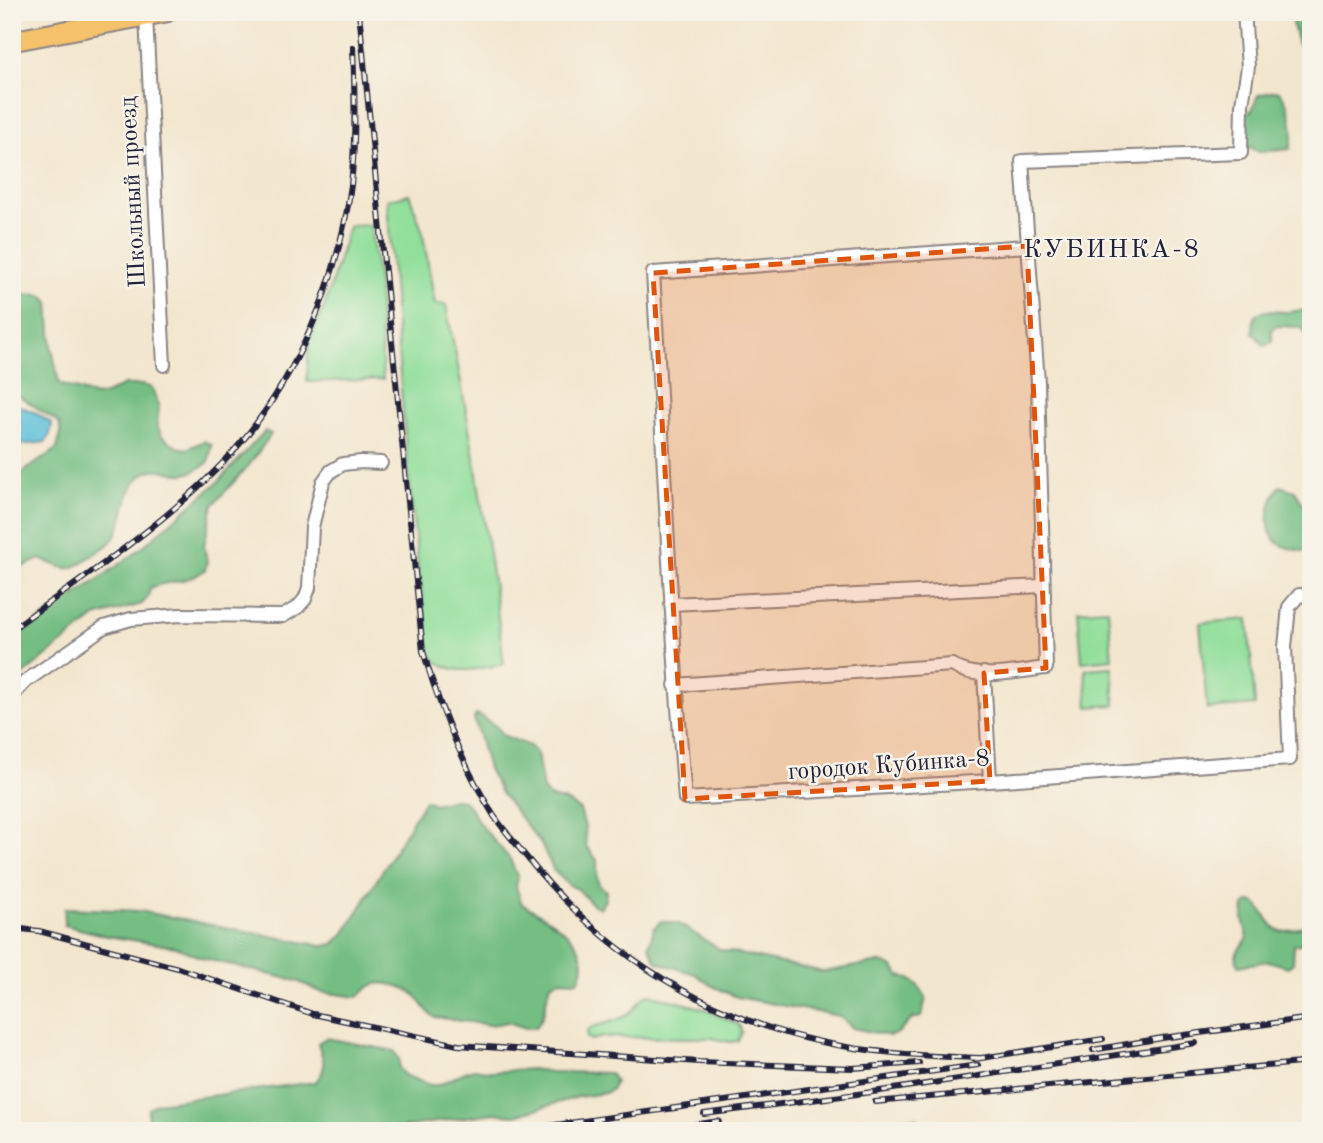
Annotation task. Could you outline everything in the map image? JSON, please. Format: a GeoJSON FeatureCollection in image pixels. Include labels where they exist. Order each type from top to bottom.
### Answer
{"type":"FeatureCollection","features":[{"type":"Feature","properties":{"kind":"main road"},"geometry":{"type":"LineString","coordinates":[[12,41],[166,12]]}},
{"type":"Feature","properties":{"kind":"street"},"geometry":{"type":"LineString","coordinates":[[675,685],[952,665],[970,673],[1046,668],[1038,383],[1022,161],[1241,153],[1242,104],[1248,67],[1244,12]]}},
{"type":"Feature","properties":{"kind":"street","name":"Школьный проезд"},"geometry":{"type":"LineString","coordinates":[[146,17],[164,365]]}},
{"type":"Feature","properties":{"kind":"street","name":"городок Кубинка-8"},"geometry":{"type":"LineString","coordinates":[[1027,246],[653,273],[675,685],[685,799],[990,781],[1290,759],[1285,647],[1289,607],[1299,595],[1311,596]]}},
{"type":"Feature","properties":{"kind":"street"},"geometry":{"type":"LineString","coordinates":[[12,696],[26,681],[104,627],[131,619],[180,615],[283,616],[298,607],[309,588],[312,527],[323,482],[331,471],[343,464],[381,463]]}},
{"type":"Feature","properties":{"kind":"street"},"geometry":{"type":"LineString","coordinates":[[671,604],[1042,586]]}},
{"type":"Feature","properties":{"kind":"street"},"geometry":{"type":"LineString","coordinates":[[984,673],[990,781]]}},
{"type":"Feature","properties":{"kind":"highlighted area"},"geometry":{"type":"Polygon","coordinates":[[[1027,246],[1046,668],[984,673],[990,781],[685,799],[653,273],[1027,246]]]}},
{"type":"Feature","properties":{"kind":"green space"},"geometry":{"type":"Polygon","coordinates":[[[1300,12],[1311,12],[1311,49],[1299,46],[1297,41],[1292,24],[1293,18],[1300,12]]]}},
{"type":"Feature","properties":{"kind":"green space"},"geometry":{"type":"Polygon","coordinates":[[[1275,91],[1284,97],[1289,111],[1292,142],[1290,149],[1259,152],[1248,146],[1244,115],[1252,110],[1258,95],[1275,91]]]}},
{"type":"Feature","properties":{"kind":"green space"},"geometry":{"type":"Polygon","coordinates":[[[409,194],[422,230],[435,304],[446,305],[471,439],[504,664],[456,670],[430,656],[410,486],[387,200],[409,194]]]}},
{"type":"Feature","properties":{"kind":"green space"},"geometry":{"type":"Polygon","coordinates":[[[370,225],[378,281],[383,379],[307,382],[309,340],[324,308],[349,226],[370,225]]]}},
{"type":"Feature","properties":{"kind":"green space"},"geometry":{"type":"Polygon","coordinates":[[[12,295],[42,295],[49,302],[52,348],[59,384],[96,396],[124,385],[152,388],[159,407],[157,425],[161,435],[177,447],[187,449],[204,441],[212,445],[208,463],[193,472],[179,474],[152,470],[139,478],[129,494],[114,538],[84,561],[68,568],[40,559],[22,567],[12,578],[12,537],[17,527],[12,508],[13,483],[26,470],[57,449],[61,432],[59,423],[12,391],[12,295]]]}},
{"type":"Feature","properties":{"kind":"green space"},"geometry":{"type":"Polygon","coordinates":[[[1311,309],[1311,335],[1304,332],[1302,327],[1276,326],[1272,330],[1272,342],[1265,346],[1253,333],[1253,324],[1258,313],[1311,309]]]}},
{"type":"Feature","properties":{"kind":"green space"},"geometry":{"type":"Polygon","coordinates":[[[265,431],[271,434],[249,465],[213,505],[204,545],[207,562],[205,570],[191,578],[150,588],[148,597],[142,604],[95,617],[12,684],[12,640],[134,554],[218,482],[265,431]]]}},
{"type":"Feature","properties":{"kind":"green space"},"geometry":{"type":"Polygon","coordinates":[[[1280,486],[1295,491],[1305,507],[1311,510],[1311,552],[1285,547],[1273,538],[1269,523],[1270,507],[1280,486]]]}},
{"type":"Feature","properties":{"kind":"green space"},"geometry":{"type":"Polygon","coordinates":[[[1108,609],[1112,659],[1082,662],[1078,611],[1108,609]]]}},
{"type":"Feature","properties":{"kind":"green space"},"geometry":{"type":"Polygon","coordinates":[[[1248,619],[1255,705],[1207,709],[1200,623],[1248,619]]]}},
{"type":"Feature","properties":{"kind":"green space"},"geometry":{"type":"Polygon","coordinates":[[[1112,667],[1115,705],[1088,707],[1085,669],[1112,667]]]}},
{"type":"Feature","properties":{"kind":"green space"},"geometry":{"type":"Polygon","coordinates":[[[477,714],[497,727],[502,735],[530,746],[537,754],[543,790],[549,797],[566,801],[580,810],[585,827],[586,846],[597,860],[599,885],[606,891],[600,908],[554,871],[541,844],[501,793],[488,769],[474,718],[477,714]]]}},
{"type":"Feature","properties":{"kind":"green space"},"geometry":{"type":"Polygon","coordinates":[[[454,799],[463,800],[470,807],[479,823],[510,859],[518,878],[516,887],[522,904],[567,934],[582,955],[583,968],[578,981],[559,980],[551,984],[542,1018],[535,1028],[508,1022],[490,1025],[434,1017],[415,995],[393,985],[376,984],[358,997],[321,992],[297,981],[202,958],[176,947],[107,936],[64,925],[65,908],[139,911],[323,946],[333,944],[345,933],[425,800],[434,804],[454,799]]]}},
{"type":"Feature","properties":{"kind":"green space"},"geometry":{"type":"Polygon","coordinates":[[[1249,902],[1256,903],[1278,930],[1289,931],[1311,923],[1311,945],[1294,944],[1293,963],[1288,967],[1268,961],[1239,966],[1236,955],[1248,938],[1243,919],[1244,906],[1249,902]]]}},
{"type":"Feature","properties":{"kind":"green space"},"geometry":{"type":"Polygon","coordinates":[[[661,921],[679,924],[721,950],[823,972],[880,962],[887,964],[894,968],[899,976],[916,983],[921,990],[926,998],[921,1017],[912,1019],[898,1033],[890,1036],[853,1028],[839,1016],[737,997],[712,986],[695,974],[657,962],[649,946],[654,928],[661,921]]]}},
{"type":"Feature","properties":{"kind":"green space"},"geometry":{"type":"Polygon","coordinates":[[[649,994],[705,1009],[739,1025],[742,1032],[738,1041],[712,1038],[587,1038],[590,1028],[624,1017],[649,994]]]}},
{"type":"Feature","properties":{"kind":"green space"},"geometry":{"type":"Polygon","coordinates":[[[326,1038],[394,1051],[404,1075],[430,1085],[439,1085],[474,1069],[493,1072],[532,1069],[610,1073],[615,1081],[612,1089],[605,1093],[578,1097],[516,1115],[493,1113],[380,1131],[147,1131],[148,1109],[157,1103],[315,1082],[324,1068],[318,1043],[326,1038]]]}},
{"type":"Feature","properties":{"kind":"green space"},"geometry":{"type":"Polygon","coordinates":[[[916,1117],[927,1131],[810,1131],[916,1117]]]}},
{"type":"Feature","properties":{"kind":"water"},"geometry":{"type":"Polygon","coordinates":[[[12,403],[36,413],[52,424],[46,442],[12,446],[12,403]]]}},
{"type":"Feature","properties":{"kind":"railway"},"geometry":{"type":"LineString","coordinates":[[359,12],[423,651],[453,736],[494,816],[549,884],[575,911],[632,958],[696,997],[767,1027],[820,1042],[901,1054],[982,1058]]}},
{"type":"Feature","properties":{"kind":"railway"},"geometry":{"type":"LineString","coordinates":[[12,629],[127,546],[208,478],[255,425],[295,362],[325,293],[345,221],[354,151],[353,47]]}},
{"type":"Feature","properties":{"kind":"railway"},"geometry":{"type":"LineString","coordinates":[[12,928],[39,931],[178,968],[313,1014],[458,1045],[699,1062],[853,1068],[919,1063]]}},
{"type":"Feature","properties":{"kind":"railway"},"geometry":{"type":"LineString","coordinates":[[1093,1050],[1311,1018]]}},
{"type":"Feature","properties":{"kind":"railway"},"geometry":{"type":"LineString","coordinates":[[975,1059],[1103,1039]]}},
{"type":"Feature","properties":{"kind":"railway"},"geometry":{"type":"LineString","coordinates":[[704,1114],[880,1091],[1196,1043]]}},
{"type":"Feature","properties":{"kind":"railway"},"geometry":{"type":"LineString","coordinates":[[875,1102],[1311,1062]]}},
{"type":"Feature","properties":{"kind":"railway"},"geometry":{"type":"LineString","coordinates":[[513,1131],[978,1065]]}},
{"type":"Feature","properties":{"kind":"railway"},"geometry":{"type":"LineString","coordinates":[[653,1131],[719,1121]]}},
{"type":"Feature","properties":{"kind":"district","name":"КУБИНКА-8"},"geometry":{"type":"Point","coordinates":[1112,250]}}]}
